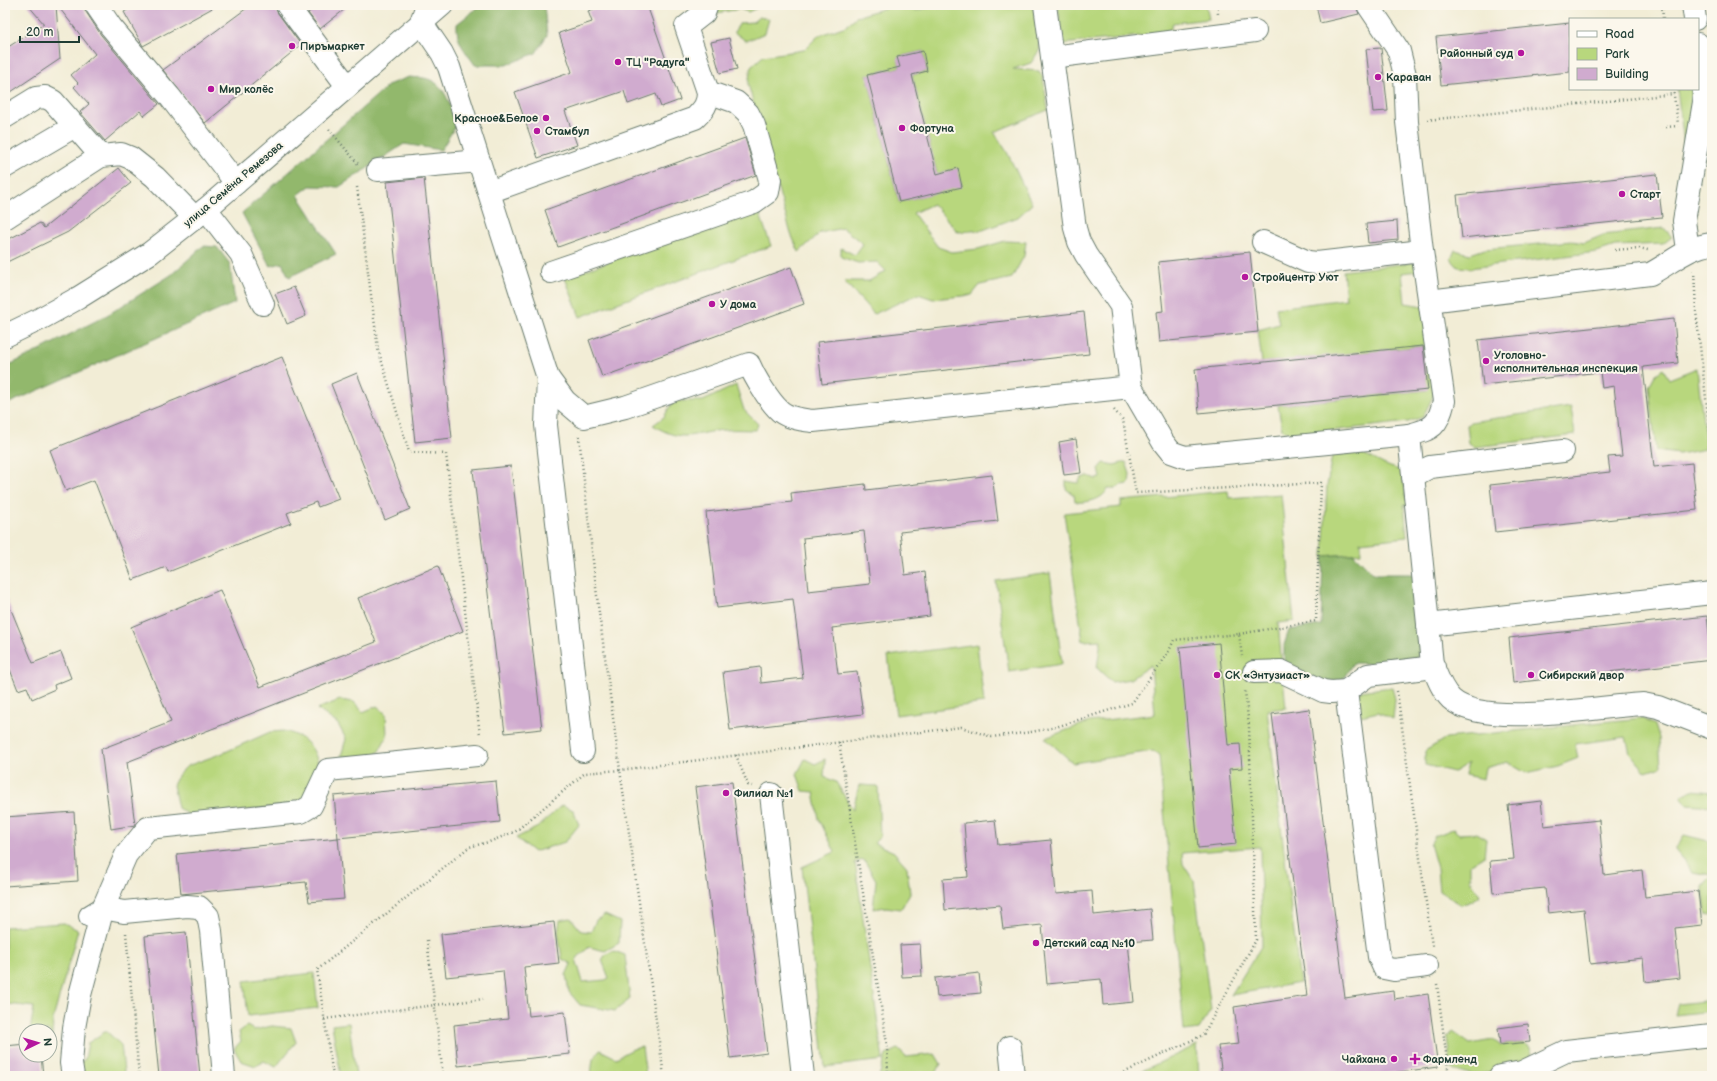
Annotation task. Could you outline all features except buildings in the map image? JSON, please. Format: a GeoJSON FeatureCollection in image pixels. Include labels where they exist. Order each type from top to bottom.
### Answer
{"type":"FeatureCollection","features":[{"type":"Feature","properties":{"kind":"street"},"geometry":{"type":"LineString","coordinates":[[96,5],[111,27],[170,97],[236,183]]}},
{"type":"Feature","properties":{"kind":"street","name":"улица Семёна Ремезова"},"geometry":{"type":"LineString","coordinates":[[5,336],[40,319],[116,275],[150,253],[200,214],[236,183],[347,86],[424,14],[442,5]]}},
{"type":"Feature","properties":{"kind":"street"},"geometry":{"type":"LineString","coordinates":[[489,192],[695,118],[706,105],[708,92],[686,27],[704,13],[707,5]]}},
{"type":"Feature","properties":{"kind":"street"},"geometry":{"type":"LineString","coordinates":[[1045,5],[1075,228],[1079,242],[1086,255],[1121,306],[1131,387],[1163,442],[1171,452],[1185,457],[1409,435],[1429,430],[1440,418],[1444,401],[1422,251],[1407,122],[1405,75],[1399,51],[1368,5]]}},
{"type":"Feature","properties":{"kind":"street"},"geometry":{"type":"LineString","coordinates":[[1693,5],[1695,18]]}},
{"type":"Feature","properties":{"kind":"street"},"geometry":{"type":"LineString","coordinates":[[294,8],[347,86]]}},
{"type":"Feature","properties":{"kind":"street"},"geometry":{"type":"LineString","coordinates":[[424,14],[449,67],[548,378],[565,401],[584,416],[625,407],[749,364],[755,379],[780,411],[802,420],[812,421],[1131,387]]}},
{"type":"Feature","properties":{"kind":"street"},"geometry":{"type":"LineString","coordinates":[[1052,57],[1255,32]]}},
{"type":"Feature","properties":{"kind":"street"},"geometry":{"type":"LineString","coordinates":[[1691,259],[1684,221],[1704,102],[1699,52]]}},
{"type":"Feature","properties":{"kind":"street"},"geometry":{"type":"LineString","coordinates":[[551,272],[754,202],[768,192],[770,180],[754,125],[748,113],[736,102],[708,92]]}},
{"type":"Feature","properties":{"kind":"street"},"geometry":{"type":"LineString","coordinates":[[5,117],[36,98],[45,97],[54,101],[101,156]]}},
{"type":"Feature","properties":{"kind":"street"},"geometry":{"type":"LineString","coordinates":[[5,167],[75,126]]}},
{"type":"Feature","properties":{"kind":"street"},"geometry":{"type":"LineString","coordinates":[[5,218],[101,156],[121,154],[131,158],[200,214],[241,254],[263,304]]}},
{"type":"Feature","properties":{"kind":"street"},"geometry":{"type":"LineString","coordinates":[[368,168],[479,161]]}},
{"type":"Feature","properties":{"kind":"street"},"geometry":{"type":"LineString","coordinates":[[1263,242],[1308,262],[1422,251]]}},
{"type":"Feature","properties":{"kind":"street"},"geometry":{"type":"LineString","coordinates":[[1429,301],[1650,274],[1669,264],[1691,259],[1712,244]]}},
{"type":"Feature","properties":{"kind":"street"},"geometry":{"type":"LineString","coordinates":[[548,378],[546,425],[583,751]]}},
{"type":"Feature","properties":{"kind":"street"},"geometry":{"type":"LineString","coordinates":[[1409,435],[1428,625],[1434,667],[1438,680],[1451,698],[1465,708],[1494,715],[1524,714],[1643,704],[1658,707],[1712,728]]}},
{"type":"Feature","properties":{"kind":"street"},"geometry":{"type":"LineString","coordinates":[[1413,476],[1430,467],[1563,451]]}},
{"type":"Feature","properties":{"kind":"street"},"geometry":{"type":"LineString","coordinates":[[1428,625],[1712,593]]}},
{"type":"Feature","properties":{"kind":"street"},"geometry":{"type":"LineString","coordinates":[[1247,673],[1281,671],[1322,691],[1346,691],[1368,675],[1434,667]]}},
{"type":"Feature","properties":{"kind":"street"},"geometry":{"type":"LineString","coordinates":[[1346,691],[1379,956],[1384,968],[1394,970],[1432,966]]}},
{"type":"Feature","properties":{"kind":"street"},"geometry":{"type":"LineString","coordinates":[[73,1076],[71,1063],[74,1028],[80,995],[105,912],[126,855],[148,828],[301,812],[311,806],[328,770],[479,748]]}},
{"type":"Feature","properties":{"kind":"street"},"geometry":{"type":"LineString","coordinates":[[771,794],[803,1076]]}},
{"type":"Feature","properties":{"kind":"street"},"geometry":{"type":"LineString","coordinates":[[105,912],[187,906],[200,907],[208,916],[211,931],[224,1076]]}},
{"type":"Feature","properties":{"kind":"street"},"geometry":{"type":"LineString","coordinates":[[1500,1076],[1522,1072],[1566,1051],[1712,1035]]}},
{"type":"Feature","properties":{"kind":"street"},"geometry":{"type":"LineString","coordinates":[[1010,1047],[1013,1076]]}},
{"type":"Feature","properties":{"kind":"path"},"geometry":{"type":"LineString","coordinates":[[1662,5],[1663,18]]}},
{"type":"Feature","properties":{"kind":"path"},"geometry":{"type":"LineString","coordinates":[[1407,122],[1674,94],[1673,90]]}},
{"type":"Feature","properties":{"kind":"path"},"geometry":{"type":"LineString","coordinates":[[324,123],[368,168]]}},
{"type":"Feature","properties":{"kind":"path"},"geometry":{"type":"LineString","coordinates":[[1666,127],[1678,126]]}},
{"type":"Feature","properties":{"kind":"path"},"geometry":{"type":"LineString","coordinates":[[357,187],[378,349],[409,452],[446,454],[479,748]]}},
{"type":"Feature","properties":{"kind":"path"},"geometry":{"type":"LineString","coordinates":[[1691,259],[1712,451]]}},
{"type":"Feature","properties":{"kind":"path"},"geometry":{"type":"LineString","coordinates":[[333,1076],[317,970],[469,847],[489,842],[516,831],[585,773],[620,770],[961,727],[992,737],[1056,726],[1132,703],[1169,651],[1174,640],[1240,634],[1316,621],[1321,483],[1136,493],[1123,420],[1112,409]]}},
{"type":"Feature","properties":{"kind":"path"},"geometry":{"type":"LineString","coordinates":[[584,416],[579,436],[598,605],[664,1076]]}},
{"type":"Feature","properties":{"kind":"path"},"geometry":{"type":"LineString","coordinates":[[1118,1076],[1203,1035],[1256,940],[1247,673],[1240,634]]}},
{"type":"Feature","properties":{"kind":"path"},"geometry":{"type":"LineString","coordinates":[[1394,671],[1432,966],[1449,1076]]}},
{"type":"Feature","properties":{"kind":"path"},"geometry":{"type":"LineString","coordinates":[[839,742],[886,1044],[888,1076]]}},
{"type":"Feature","properties":{"kind":"path"},"geometry":{"type":"LineString","coordinates":[[736,755],[748,785],[771,794]]}},
{"type":"Feature","properties":{"kind":"path"},"geometry":{"type":"LineString","coordinates":[[105,912],[139,1076]]}},
{"type":"Feature","properties":{"kind":"path"},"geometry":{"type":"LineString","coordinates":[[427,940],[443,1076]]}},
{"type":"Feature","properties":{"kind":"path"},"geometry":{"type":"LineString","coordinates":[[324,1019],[484,999]]}},
{"type":"Feature","properties":{"kind":"green space"},"geometry":{"type":"Polygon","coordinates":[[[481,5],[544,5],[547,35],[536,53],[506,65],[475,65],[460,41],[457,31],[457,24],[481,5]]]}},
{"type":"Feature","properties":{"kind":"green space"},"geometry":{"type":"Polygon","coordinates":[[[718,5],[764,5],[748,12],[740,9],[717,13],[718,5]]]}},
{"type":"Feature","properties":{"kind":"green space"},"geometry":{"type":"Polygon","coordinates":[[[894,5],[904,5],[915,11],[938,5],[1033,5],[1040,49],[1031,63],[1013,69],[1039,71],[1043,77],[1048,110],[994,132],[1007,152],[1032,204],[1018,217],[983,230],[958,232],[933,204],[913,213],[938,247],[952,252],[978,249],[1005,241],[1026,242],[1024,256],[1012,278],[980,285],[972,295],[933,299],[918,294],[874,314],[844,281],[869,281],[886,271],[877,262],[858,263],[841,257],[841,248],[855,255],[863,244],[843,228],[820,233],[799,252],[791,234],[748,84],[751,67],[763,56],[804,50],[818,36],[846,26],[856,17],[894,5]],[[923,51],[898,57],[900,67],[867,75],[899,202],[962,186],[957,169],[937,174],[912,75],[927,71],[923,51]]]}},
{"type":"Feature","properties":{"kind":"green space"},"geometry":{"type":"Polygon","coordinates":[[[1058,5],[1206,5],[1209,19],[1173,23],[1170,33],[1062,44],[1058,5]]]}},
{"type":"Feature","properties":{"kind":"green space"},"geometry":{"type":"Polygon","coordinates":[[[759,17],[769,19],[765,33],[746,41],[734,32],[740,23],[753,22],[759,17]]]}},
{"type":"Feature","properties":{"kind":"green space"},"geometry":{"type":"Polygon","coordinates":[[[409,77],[426,78],[434,82],[440,86],[447,98],[456,125],[441,150],[404,144],[339,187],[310,186],[298,195],[336,254],[289,277],[282,263],[270,266],[242,213],[390,84],[409,77]]]}},
{"type":"Feature","properties":{"kind":"green space"},"geometry":{"type":"Polygon","coordinates":[[[1677,90],[1698,90],[1687,166],[1677,90]]]}},
{"type":"Feature","properties":{"kind":"green space"},"geometry":{"type":"Polygon","coordinates":[[[757,206],[771,246],[580,317],[565,278],[757,206]]]}},
{"type":"Feature","properties":{"kind":"green space"},"geometry":{"type":"Polygon","coordinates":[[[1664,228],[1672,237],[1663,244],[1615,246],[1597,252],[1470,268],[1458,267],[1451,259],[1455,250],[1470,254],[1485,249],[1572,241],[1584,243],[1603,235],[1664,228]]]}},
{"type":"Feature","properties":{"kind":"green space"},"geometry":{"type":"Polygon","coordinates":[[[203,246],[217,247],[230,264],[235,303],[5,405],[5,367],[109,314],[171,275],[203,246]]]}},
{"type":"Feature","properties":{"kind":"green space"},"geometry":{"type":"Polygon","coordinates":[[[1417,262],[1418,271],[1402,273],[1405,303],[1423,306],[1434,394],[1423,417],[1408,422],[1294,435],[1282,430],[1278,405],[1427,390],[1423,346],[1262,363],[1258,330],[1279,324],[1276,308],[1346,299],[1343,271],[1417,262]]]}},
{"type":"Feature","properties":{"kind":"green space"},"geometry":{"type":"Polygon","coordinates":[[[1697,368],[1706,449],[1679,454],[1656,451],[1649,386],[1655,375],[1663,369],[1669,379],[1697,368]]]}},
{"type":"Feature","properties":{"kind":"green space"},"geometry":{"type":"Polygon","coordinates":[[[736,385],[744,410],[758,424],[756,430],[725,430],[681,436],[664,431],[653,425],[664,417],[673,401],[703,401],[736,385]]]}},
{"type":"Feature","properties":{"kind":"green space"},"geometry":{"type":"Polygon","coordinates":[[[1571,407],[1575,435],[1474,447],[1469,443],[1467,425],[1470,422],[1571,407]]]}},
{"type":"Feature","properties":{"kind":"green space"},"geometry":{"type":"Polygon","coordinates":[[[1359,452],[1385,465],[1401,470],[1408,506],[1404,504],[1407,537],[1360,542],[1361,553],[1323,556],[1327,486],[1332,455],[1359,452]]]}},
{"type":"Feature","properties":{"kind":"green space"},"geometry":{"type":"Polygon","coordinates":[[[1126,462],[1130,474],[1129,484],[1121,485],[1115,489],[1108,489],[1102,496],[1094,500],[1075,502],[1074,495],[1066,489],[1066,481],[1078,483],[1081,478],[1088,476],[1096,479],[1101,478],[1099,469],[1104,463],[1114,465],[1126,462]]]}},
{"type":"Feature","properties":{"kind":"green space","name":"СК «Энтузиаст»"},"geometry":{"type":"Polygon","coordinates":[[[1228,491],[1229,498],[1281,494],[1294,621],[1278,623],[1286,708],[1267,710],[1300,983],[1231,995],[1262,945],[1260,847],[1182,853],[1183,864],[1194,881],[1211,1010],[1199,1029],[1184,1031],[1159,755],[1153,751],[1073,763],[1045,738],[1089,722],[1155,714],[1151,665],[1130,679],[1112,682],[1097,668],[1101,640],[1083,641],[1064,513],[1121,507],[1121,501],[1228,491]]]}},
{"type":"Feature","properties":{"kind":"green space"},"geometry":{"type":"Polygon","coordinates":[[[1354,554],[1374,574],[1417,574],[1427,646],[1417,657],[1377,664],[1353,663],[1339,686],[1284,667],[1284,645],[1289,630],[1321,625],[1323,556],[1354,554]]]}},
{"type":"Feature","properties":{"kind":"green space"},"geometry":{"type":"Polygon","coordinates":[[[1050,573],[1062,664],[1009,672],[996,581],[1050,573]]]}},
{"type":"Feature","properties":{"kind":"green space"},"geometry":{"type":"Polygon","coordinates":[[[977,644],[984,703],[896,715],[888,656],[977,644]]]}},
{"type":"Feature","properties":{"kind":"green space"},"geometry":{"type":"Polygon","coordinates":[[[1392,687],[1395,699],[1393,719],[1378,712],[1361,716],[1356,699],[1360,691],[1392,687]]]}},
{"type":"Feature","properties":{"kind":"green space"},"geometry":{"type":"Polygon","coordinates":[[[340,700],[354,702],[363,712],[377,706],[386,714],[387,736],[378,753],[359,757],[341,756],[346,739],[338,724],[317,709],[340,700]]]}},
{"type":"Feature","properties":{"kind":"green space"},"geometry":{"type":"Polygon","coordinates":[[[1641,718],[1655,725],[1659,738],[1661,767],[1646,772],[1630,753],[1626,737],[1575,744],[1578,758],[1558,766],[1526,773],[1507,762],[1485,768],[1483,779],[1465,775],[1468,763],[1454,772],[1425,765],[1425,751],[1446,738],[1641,718]]]}},
{"type":"Feature","properties":{"kind":"green space"},"geometry":{"type":"Polygon","coordinates":[[[284,731],[299,737],[310,745],[316,757],[320,772],[298,805],[191,816],[178,808],[173,785],[179,774],[187,766],[223,753],[270,732],[284,731]]]}},
{"type":"Feature","properties":{"kind":"green space"},"geometry":{"type":"Polygon","coordinates":[[[805,759],[815,764],[825,759],[824,777],[836,782],[853,810],[859,785],[878,786],[880,837],[874,843],[894,852],[907,867],[910,893],[901,909],[886,907],[873,909],[876,880],[864,860],[855,862],[883,1060],[825,1067],[802,867],[835,852],[819,819],[814,792],[803,791],[797,774],[805,759]]]}},
{"type":"Feature","properties":{"kind":"green space"},"geometry":{"type":"Polygon","coordinates":[[[1692,790],[1712,792],[1712,806],[1687,804],[1681,796],[1692,790]]]}},
{"type":"Feature","properties":{"kind":"green space"},"geometry":{"type":"Polygon","coordinates":[[[562,805],[573,810],[579,825],[565,842],[534,852],[516,838],[538,827],[562,805]]]}},
{"type":"Feature","properties":{"kind":"green space"},"geometry":{"type":"Polygon","coordinates":[[[1453,829],[1459,834],[1476,833],[1486,839],[1484,857],[1470,864],[1470,880],[1480,895],[1472,901],[1461,905],[1439,891],[1437,868],[1430,844],[1435,836],[1453,829]]]}},
{"type":"Feature","properties":{"kind":"green space"},"geometry":{"type":"Polygon","coordinates":[[[1684,835],[1712,842],[1712,875],[1693,872],[1675,850],[1684,835]]]}},
{"type":"Feature","properties":{"kind":"green space"},"geometry":{"type":"Polygon","coordinates":[[[1712,876],[1712,915],[1706,914],[1703,887],[1712,876]]]}},
{"type":"Feature","properties":{"kind":"green space"},"geometry":{"type":"Polygon","coordinates":[[[605,915],[620,922],[619,943],[605,951],[589,947],[576,959],[583,982],[605,980],[609,978],[602,960],[606,954],[614,951],[625,955],[630,999],[615,1011],[580,1005],[569,992],[566,975],[571,964],[562,959],[558,932],[560,920],[571,918],[581,931],[591,932],[596,920],[605,915]]]}},
{"type":"Feature","properties":{"kind":"green space"},"geometry":{"type":"Polygon","coordinates":[[[64,923],[78,930],[53,1023],[31,1023],[34,1007],[8,1004],[5,1010],[5,927],[64,923]]]}},
{"type":"Feature","properties":{"kind":"green space"},"geometry":{"type":"Polygon","coordinates":[[[314,973],[318,1008],[248,1016],[244,981],[314,973]]]}},
{"type":"Feature","properties":{"kind":"green space"},"geometry":{"type":"Polygon","coordinates":[[[1712,1000],[1712,1011],[1675,1015],[1678,1004],[1712,1000]]]}},
{"type":"Feature","properties":{"kind":"green space"},"geometry":{"type":"Polygon","coordinates":[[[349,1023],[356,1076],[341,1076],[332,1025],[349,1023]]]}},
{"type":"Feature","properties":{"kind":"green space"},"geometry":{"type":"Polygon","coordinates":[[[247,1026],[254,1030],[272,1026],[291,1028],[296,1042],[276,1067],[264,1061],[256,1066],[241,1061],[234,1049],[241,1041],[239,1032],[247,1026]]]}},
{"type":"Feature","properties":{"kind":"green space"},"geometry":{"type":"Polygon","coordinates":[[[106,1031],[121,1045],[124,1071],[121,1076],[76,1076],[75,1066],[85,1059],[88,1043],[106,1031]]]}},
{"type":"Feature","properties":{"kind":"green space"},"geometry":{"type":"Polygon","coordinates":[[[1453,1032],[1470,1044],[1493,1040],[1500,1045],[1522,1043],[1529,1046],[1532,1053],[1527,1062],[1512,1069],[1473,1075],[1451,1069],[1447,1038],[1453,1032]]]}},
{"type":"Feature","properties":{"kind":"green space"},"geometry":{"type":"Polygon","coordinates":[[[1197,1045],[1199,1076],[1131,1076],[1197,1045]]]}},
{"type":"Feature","properties":{"kind":"green space"},"geometry":{"type":"Polygon","coordinates":[[[642,1047],[646,1076],[582,1076],[591,1074],[593,1059],[600,1050],[616,1058],[633,1049],[642,1047]]]}},
{"type":"Feature","properties":{"kind":"green space"},"geometry":{"type":"Polygon","coordinates":[[[898,1049],[906,1057],[935,1054],[941,1064],[935,1073],[914,1076],[879,1076],[886,1055],[898,1049]]]}},
{"type":"Feature","properties":{"kind":"place","name":"Пиръмаркет"},"geometry":{"type":"Point","coordinates":[292,46]}},
{"type":"Feature","properties":{"kind":"place","name":"Районный суд"},"geometry":{"type":"Point","coordinates":[1521,53]}},
{"type":"Feature","properties":{"kind":"place","name":"ТЦ \"Радуга\""},"geometry":{"type":"Point","coordinates":[618,62]}},
{"type":"Feature","properties":{"kind":"place","name":"Караван"},"geometry":{"type":"Point","coordinates":[1378,77]}},
{"type":"Feature","properties":{"kind":"place","name":"Мир колёс"},"geometry":{"type":"Point","coordinates":[211,89]}},
{"type":"Feature","properties":{"kind":"place","name":"Красное&Белое"},"geometry":{"type":"Point","coordinates":[546,118]}},
{"type":"Feature","properties":{"kind":"place","name":"Фортуна"},"geometry":{"type":"Point","coordinates":[902,128]}},
{"type":"Feature","properties":{"kind":"place","name":"Стамбул"},"geometry":{"type":"Point","coordinates":[537,131]}},
{"type":"Feature","properties":{"kind":"place","name":"Старт"},"geometry":{"type":"Point","coordinates":[1622,194]}},
{"type":"Feature","properties":{"kind":"place","name":"Стройцентр Уют"},"geometry":{"type":"Point","coordinates":[1245,277]}},
{"type":"Feature","properties":{"kind":"place","name":"У дома"},"geometry":{"type":"Point","coordinates":[712,304]}},
{"type":"Feature","properties":{"kind":"place","name":"Уголовно- исполнительная инспекция"},"geometry":{"type":"Point","coordinates":[1486,361]}},
{"type":"Feature","properties":{"kind":"place","name":"СК «Энтузиаст»"},"geometry":{"type":"Point","coordinates":[1217,675]}},
{"type":"Feature","properties":{"kind":"place","name":"Сибирский двор"},"geometry":{"type":"Point","coordinates":[1531,675]}},
{"type":"Feature","properties":{"kind":"place","name":"Филиал №1"},"geometry":{"type":"Point","coordinates":[726,793]}},
{"type":"Feature","properties":{"kind":"place","name":"Детский сад №10"},"geometry":{"type":"Point","coordinates":[1036,943]}},
{"type":"Feature","properties":{"kind":"place","name":"Чайхана"},"geometry":{"type":"Point","coordinates":[1394,1059]}},
{"type":"Feature","properties":{"kind":"place","name":"Фармленд"},"geometry":{"type":"Point","coordinates":[1415,1059]}}]}
